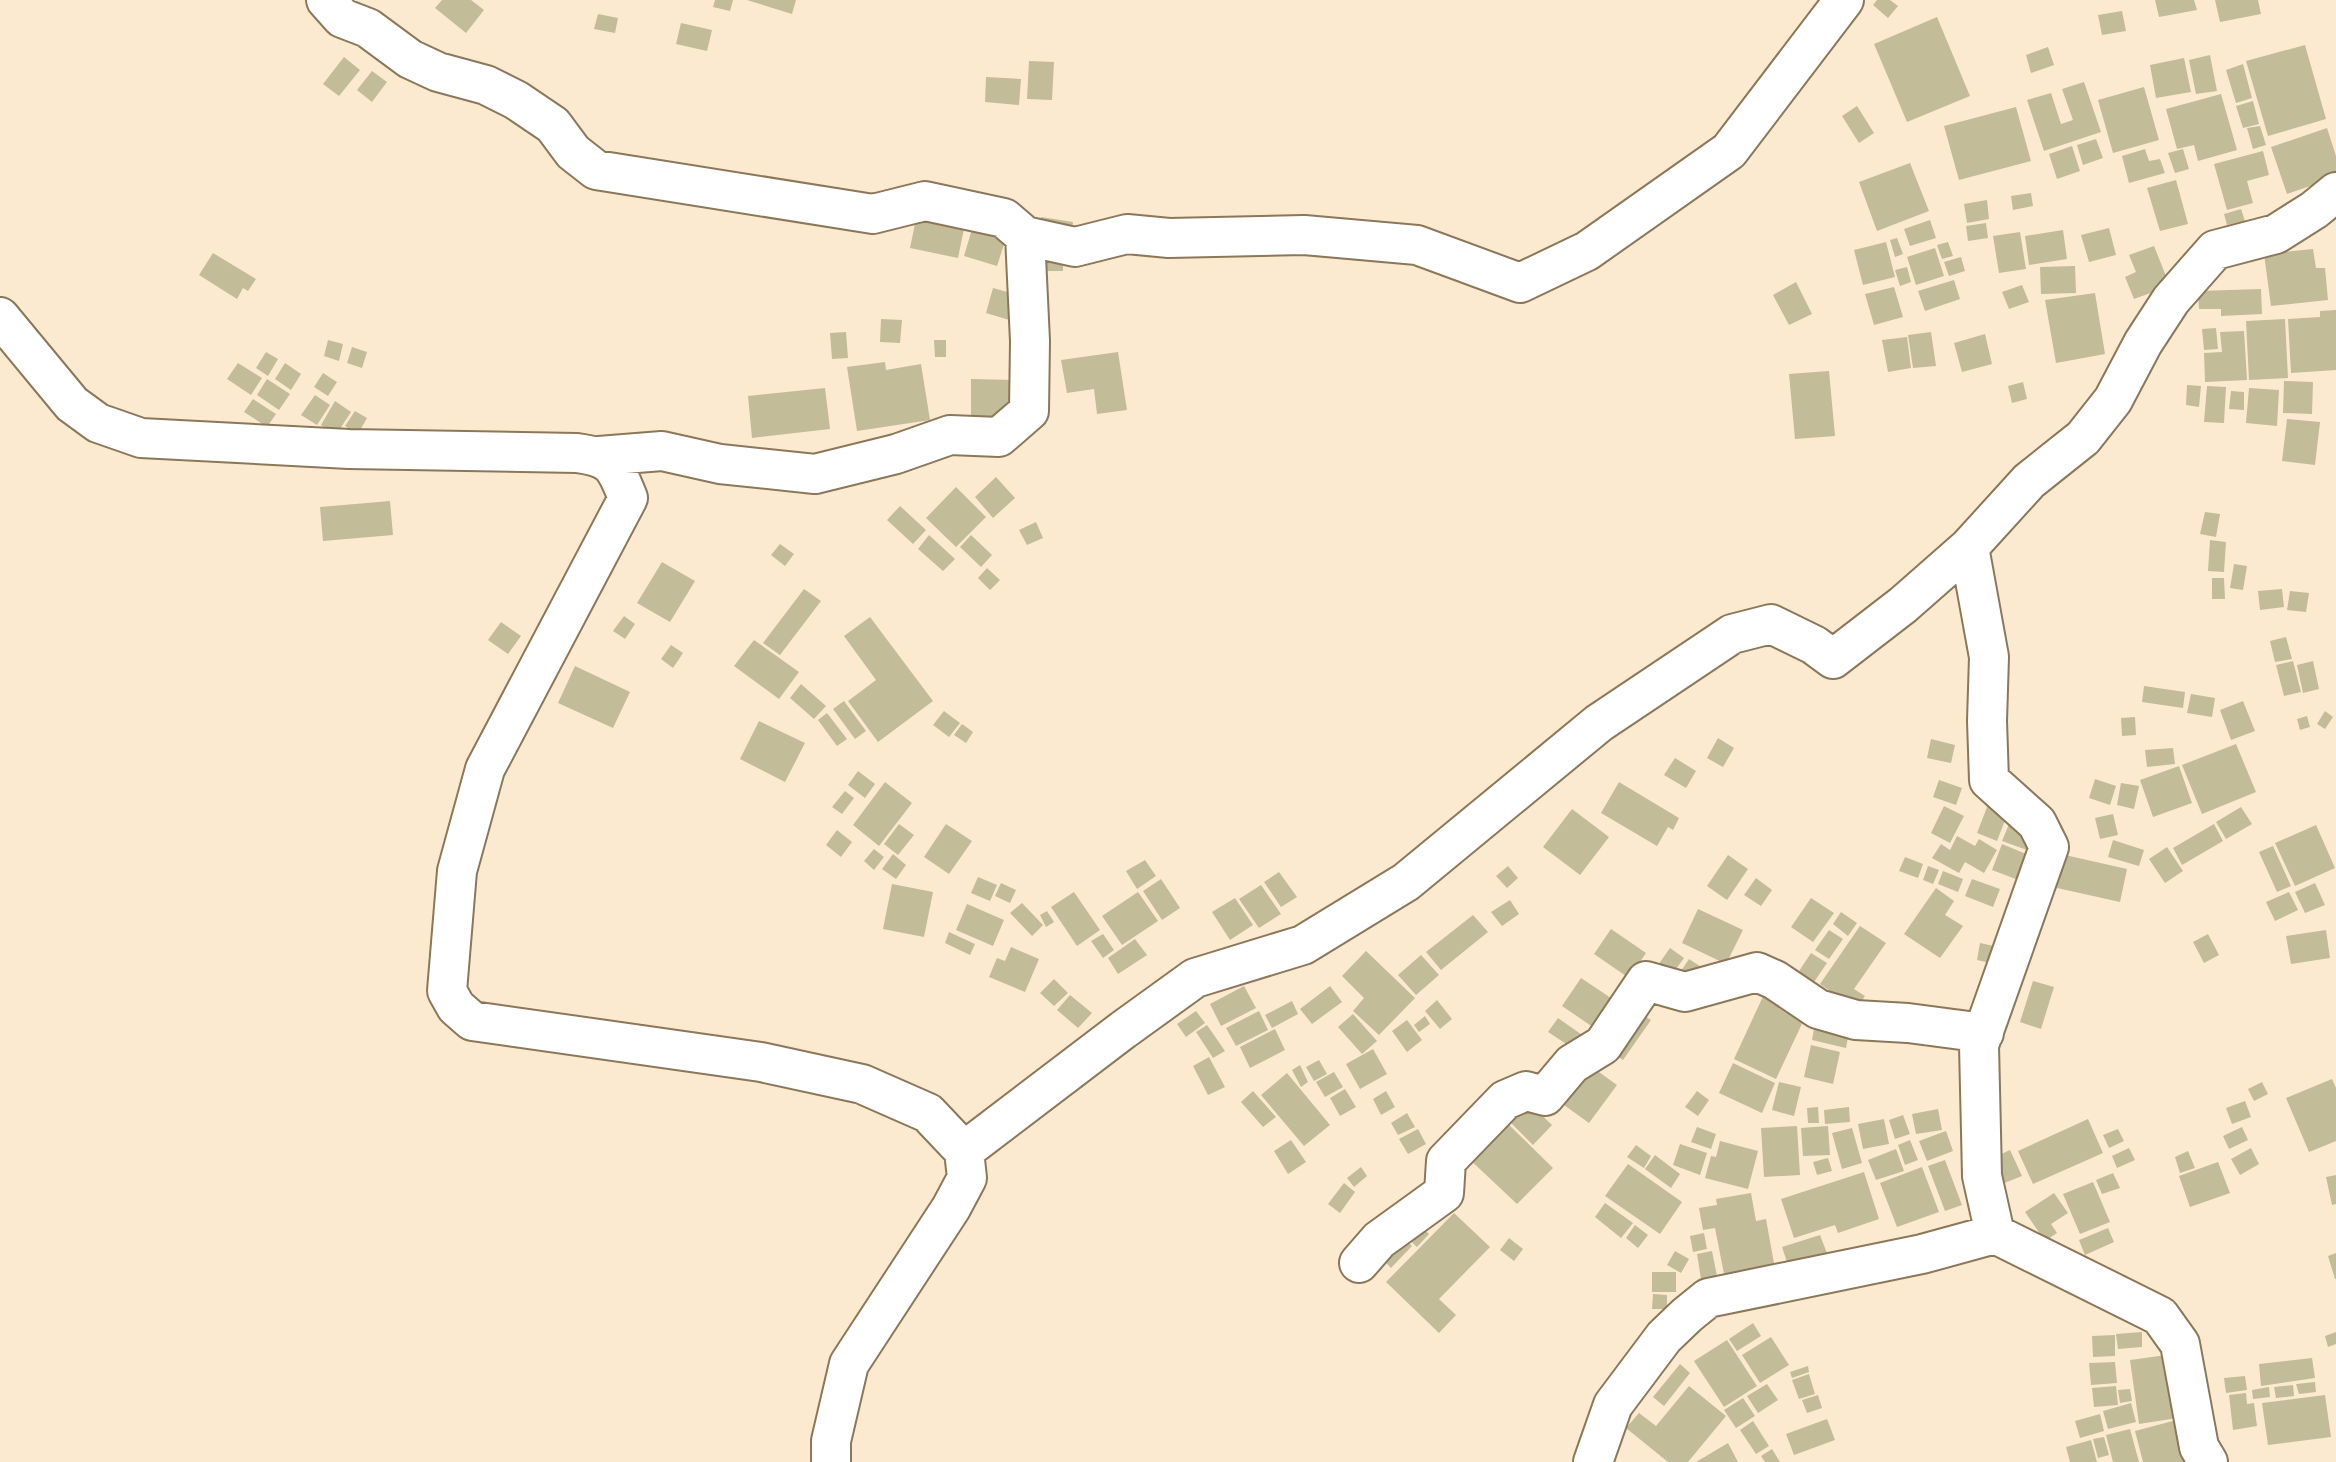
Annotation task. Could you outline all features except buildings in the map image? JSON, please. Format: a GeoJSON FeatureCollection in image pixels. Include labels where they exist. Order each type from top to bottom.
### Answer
{"type":"FeatureCollection","features":[{"type":"Feature","properties":{"kind":"street"},"geometry":{"type":"LineString","coordinates":[[326,0],[342,18],[368,28],[410,59],[438,72],[486,85],[516,100],[553,125],[573,152],[596,170],[873,214],[925,201],[1004,218],[1025,236],[1075,247],[1127,234],[1169,238],[1304,235],[1417,245],[1520,282],[1587,251],[1729,151],[1844,0]]}},
{"type":"Feature","properties":{"kind":"street"},"geometry":{"type":"LineString","coordinates":[[964,1151],[1195,978],[1303,945],[1406,882],[1599,723],[1732,634],[1771,624],[1814,645],[1833,659],[1903,605],[1969,547],[2029,481],[2083,438],[2113,400],[2143,343],[2171,299],[2215,250],[2276,234],[2336,192]]}},
{"type":"Feature","properties":{"kind":"street"},"geometry":{"type":"LineString","coordinates":[[0,317],[72,404],[98,423],[141,438],[349,449],[577,453],[599,456],[662,452],[720,464],[815,474],[896,454],[950,435],[999,437],[1028,411],[1030,341],[1025,236]]}},
{"type":"Feature","properties":{"kind":"street"},"geometry":{"type":"LineString","coordinates":[[599,456],[617,470],[628,498],[485,769],[457,871],[447,991],[456,1007],[472,1021],[761,1062],[862,1084],[928,1113],[964,1151],[967,1178],[951,1208],[849,1364],[831,1441],[831,1462]]}},
{"type":"Feature","properties":{"kind":"street"},"geometry":{"type":"LineString","coordinates":[[1969,547],[1989,657],[1989,780],[2037,823],[2049,847],[1979,1045],[1982,1176],[1995,1234]]}},
{"type":"Feature","properties":{"kind":"street"},"geometry":{"type":"LineString","coordinates":[[1359,1263],[1379,1240],[1444,1193],[1446,1161],[1505,1100],[1526,1091],[1545,1096],[1572,1064],[1603,1045],[1646,981],[1685,992],[1757,972],[1775,980],[1818,1009],[1856,1020],[1984,1032]]}},
{"type":"Feature","properties":{"kind":"street"},"geometry":{"type":"LineString","coordinates":[[1594,1462],[1613,1405],[1664,1337],[1709,1298],[1922,1254],[1995,1234],[2160,1316],[2180,1343],[2199,1447],[2208,1462]]}}]}
